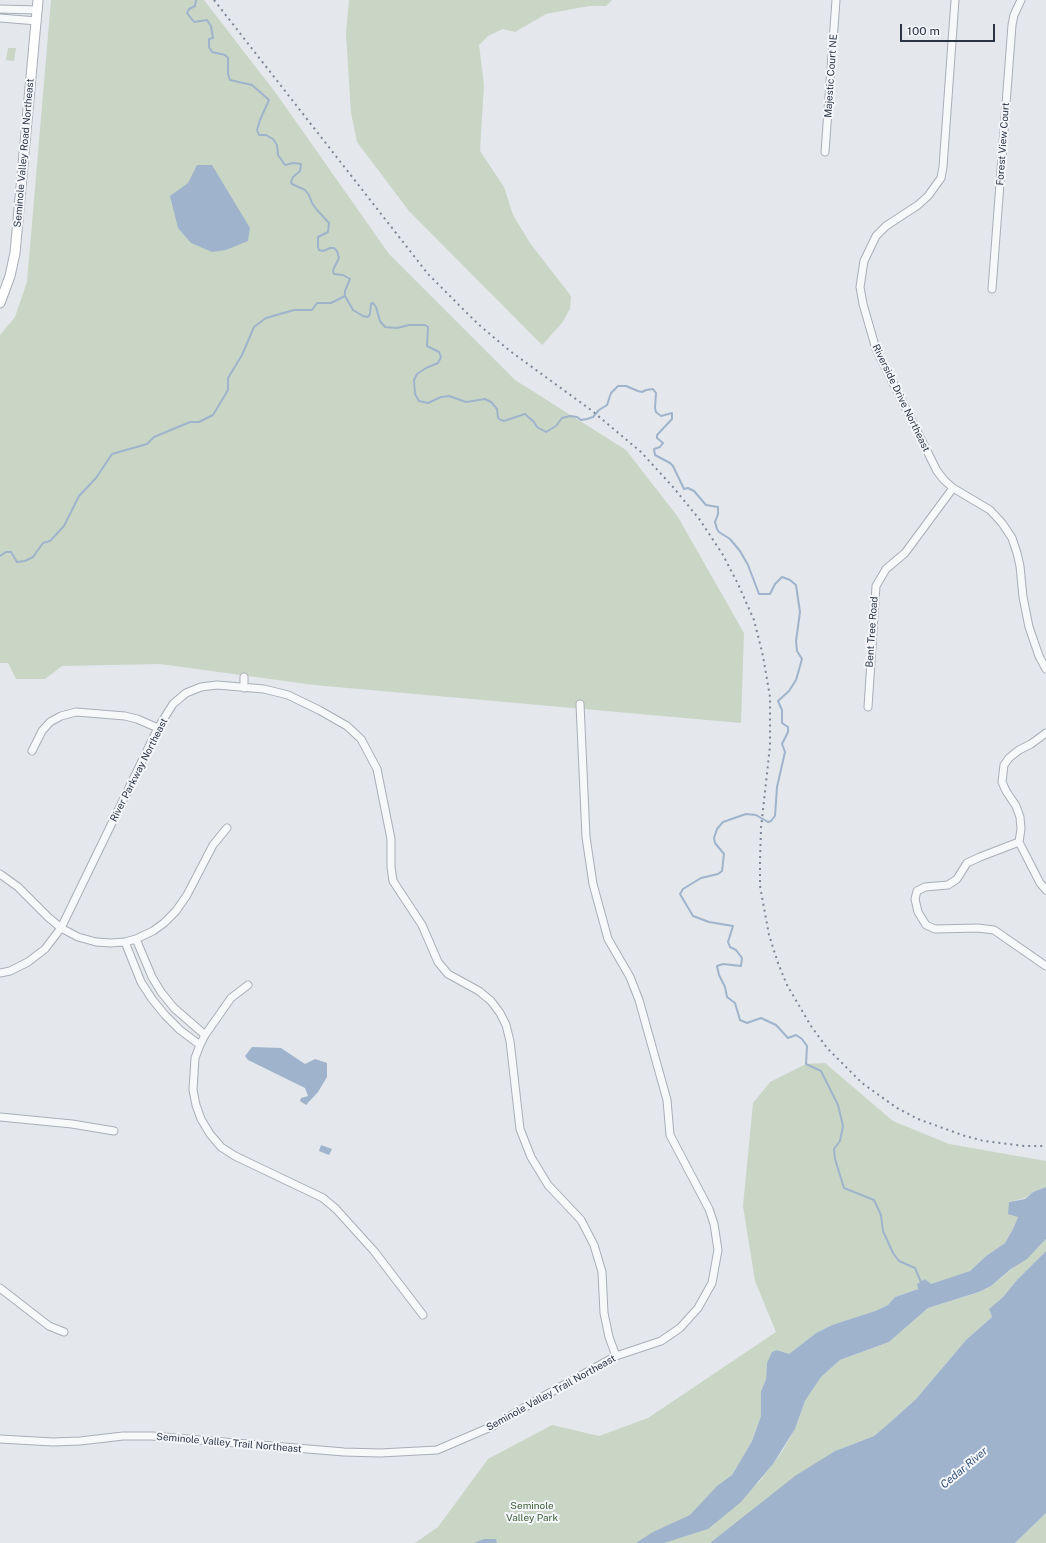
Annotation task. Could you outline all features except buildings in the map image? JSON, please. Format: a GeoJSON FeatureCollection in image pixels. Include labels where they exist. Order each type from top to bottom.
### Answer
{"type":"FeatureCollection","features":[{"type":"Feature","properties":{"kind":"street","name":"Seminole Valley Road Northeast"},"geometry":{"type":"LineString","coordinates":[[0,303],[10,276],[16,253],[38,0]]}},
{"type":"Feature","properties":{"kind":"street","name":"Majestic Court NE"},"geometry":{"type":"LineString","coordinates":[[825,152],[836,0]]}},
{"type":"Feature","properties":{"kind":"street","name":"Riverside Drive Northeast"},"geometry":{"type":"LineString","coordinates":[[955,0],[941,178],[928,196],[918,205],[886,226],[876,236],[864,261],[860,288],[868,324],[883,365],[937,471],[953,488],[990,510],[1002,523],[1012,538],[1020,566],[1023,597],[1029,627],[1039,656],[1046,669]]}},
{"type":"Feature","properties":{"kind":"street","name":"Forest View Court"},"geometry":{"type":"LineString","coordinates":[[992,289],[1012,25],[1020,0]]}},
{"type":"Feature","properties":{"kind":"street"},"geometry":{"type":"LineString","coordinates":[[0,9],[38,10]]}},
{"type":"Feature","properties":{"kind":"street"},"geometry":{"type":"LineString","coordinates":[[0,18],[37,22]]}},
{"type":"Feature","properties":{"kind":"street","name":"Bent Tree Road"},"geometry":{"type":"LineString","coordinates":[[868,707],[876,586],[886,570],[905,553],[953,488]]}},
{"type":"Feature","properties":{"kind":"street"},"geometry":{"type":"LineString","coordinates":[[244,677],[244,688]]}},
{"type":"Feature","properties":{"kind":"street","name":"River Parkway Northeast"},"geometry":{"type":"LineString","coordinates":[[0,973],[10,971],[28,962],[45,949],[61,928],[158,728],[173,704],[186,693],[200,687],[217,686],[264,689],[288,695],[347,726],[361,739],[377,769],[391,839],[391,867],[393,881],[422,925],[438,962],[448,974],[479,991],[491,1001],[500,1013],[506,1025],[510,1041],[520,1129],[531,1157],[548,1185],[581,1220],[594,1245],[602,1272],[604,1313],[609,1337],[616,1356]]}},
{"type":"Feature","properties":{"kind":"street","name":"Seminole Valley Trail Northeast"},"geometry":{"type":"LineString","coordinates":[[0,1439],[53,1442],[80,1441],[123,1436],[152,1436],[344,1452],[380,1453],[437,1450],[493,1426],[616,1356],[661,1341],[680,1328],[698,1308],[712,1283],[718,1250],[714,1224],[709,1209],[670,1135],[667,1100],[639,1000],[630,977],[608,939],[593,884],[586,837],[580,704]]}},
{"type":"Feature","properties":{"kind":"street"},"geometry":{"type":"LineString","coordinates":[[32,751],[42,731],[50,722],[60,716],[76,712],[125,716],[137,719],[158,728]]}},
{"type":"Feature","properties":{"kind":"street"},"geometry":{"type":"LineString","coordinates":[[1046,733],[1032,744],[1019,750],[1009,758],[1004,765],[1002,773],[1002,782],[1016,806],[1020,817],[1019,842],[1040,884],[1046,890]]}},
{"type":"Feature","properties":{"kind":"street"},"geometry":{"type":"LineString","coordinates":[[0,874],[18,887],[61,928],[78,937],[96,942],[125,942],[136,939],[153,931],[176,911],[187,895],[212,845],[227,828]]}},
{"type":"Feature","properties":{"kind":"street"},"geometry":{"type":"LineString","coordinates":[[1019,842],[967,863],[957,879],[948,886],[925,887],[917,891],[915,899],[918,912],[926,925],[935,930],[978,928],[994,930],[1046,966]]}},
{"type":"Feature","properties":{"kind":"street"},"geometry":{"type":"LineString","coordinates":[[136,939],[152,977],[161,992],[174,1008],[205,1035]]}},
{"type":"Feature","properties":{"kind":"street"},"geometry":{"type":"LineString","coordinates":[[125,942],[141,982],[152,999],[180,1030],[200,1045]]}},
{"type":"Feature","properties":{"kind":"street"},"geometry":{"type":"LineString","coordinates":[[248,985],[231,998],[205,1035],[195,1058],[193,1090],[196,1105],[202,1119],[210,1134],[221,1147],[234,1156],[323,1198],[331,1205],[374,1251],[423,1315]]}},
{"type":"Feature","properties":{"kind":"street"},"geometry":{"type":"LineString","coordinates":[[0,1117],[72,1124],[114,1131]]}},
{"type":"Feature","properties":{"kind":"street"},"geometry":{"type":"LineString","coordinates":[[0,1288],[49,1326],[64,1332]]}},
{"type":"Feature","properties":{"kind":"green space"},"geometry":{"type":"Polygon","coordinates":[[[51,0],[204,0],[278,96],[389,254],[515,380],[626,450],[678,517],[744,633],[741,723],[314,685],[160,664],[62,666],[45,679],[16,679],[8,663],[0,663],[0,335],[15,317],[27,282],[51,0]]]}},
{"type":"Feature","properties":{"kind":"green space"},"geometry":{"type":"Polygon","coordinates":[[[349,0],[612,0],[606,6],[589,6],[546,14],[515,32],[503,29],[488,36],[479,45],[484,85],[480,151],[504,187],[513,215],[530,243],[571,296],[570,309],[562,323],[542,345],[409,211],[357,142],[351,113],[346,34],[349,0]]]}},
{"type":"Feature","properties":{"kind":"green space"},"geometry":{"type":"Polygon","coordinates":[[[8,48],[16,48],[14,61],[6,60],[8,48]]]}},
{"type":"Feature","properties":{"kind":"green space","name":"Seminole Valley Park"},"geometry":{"type":"Polygon","coordinates":[[[825,1063],[893,1121],[949,1144],[1046,1161],[1046,1187],[1033,1192],[1025,1198],[1009,1202],[1018,1217],[1013,1229],[1005,1243],[986,1256],[970,1271],[895,1297],[888,1305],[875,1311],[832,1325],[816,1333],[789,1354],[777,1350],[767,1363],[766,1379],[761,1391],[761,1416],[752,1441],[732,1475],[711,1493],[749,1491],[760,1481],[783,1450],[795,1429],[805,1401],[821,1377],[840,1360],[889,1342],[928,1308],[980,1292],[991,1286],[1039,1247],[1046,1239],[1046,1251],[1017,1280],[1003,1297],[989,1309],[992,1317],[966,1340],[916,1399],[874,1436],[835,1451],[710,1543],[415,1543],[438,1527],[488,1459],[552,1425],[599,1436],[648,1418],[776,1332],[755,1281],[743,1206],[753,1103],[770,1082],[806,1064],[825,1063]]]}},
{"type":"Feature","properties":{"kind":"green space"},"geometry":{"type":"Polygon","coordinates":[[[1046,1513],[1046,1543],[1015,1543],[1046,1513]]]}},
{"type":"Feature","properties":{"kind":"water"},"geometry":{"type":"Polygon","coordinates":[[[197,165],[212,165],[250,228],[248,241],[226,250],[212,252],[191,243],[178,228],[170,196],[188,183],[197,165]]]}},
{"type":"Feature","properties":{"kind":"water"},"geometry":{"type":"Polygon","coordinates":[[[252,1047],[281,1048],[305,1064],[315,1059],[327,1063],[327,1077],[318,1092],[306,1105],[300,1101],[301,1098],[308,1096],[305,1088],[248,1060],[245,1056],[252,1047]]]}},
{"type":"Feature","properties":{"kind":"water"},"geometry":{"type":"Polygon","coordinates":[[[321,1145],[332,1149],[329,1155],[319,1151],[321,1145]]]}},
{"type":"Feature","properties":{"kind":"water"},"geometry":{"type":"Polygon","coordinates":[[[1046,1187],[1046,1239],[1027,1259],[1011,1269],[991,1286],[979,1292],[928,1308],[889,1342],[840,1360],[821,1377],[805,1401],[795,1429],[773,1464],[741,1502],[708,1529],[664,1543],[636,1543],[653,1532],[690,1515],[717,1486],[732,1475],[752,1441],[761,1416],[761,1391],[766,1379],[767,1363],[772,1352],[777,1350],[789,1354],[816,1333],[832,1325],[875,1311],[888,1305],[895,1297],[918,1289],[917,1284],[925,1279],[931,1284],[970,1271],[986,1256],[1005,1243],[1013,1229],[1018,1217],[1008,1214],[1009,1202],[1025,1199],[1033,1192],[1046,1187]]]}},
{"type":"Feature","properties":{"kind":"water","name":"Cedar River"},"geometry":{"type":"Polygon","coordinates":[[[1046,1251],[1046,1513],[1015,1543],[710,1543],[795,1476],[835,1451],[874,1436],[887,1425],[916,1399],[966,1340],[992,1317],[989,1309],[1003,1297],[1017,1280],[1046,1251]]]}},
{"type":"Feature","properties":{"kind":"water"},"geometry":{"type":"Polygon","coordinates":[[[484,1539],[496,1539],[497,1543],[474,1543],[484,1539]]]}},
{"type":"Feature","properties":{"kind":"waterway"},"geometry":{"type":"LineString","coordinates":[[196,0],[195,6],[189,9],[187,13],[194,22],[207,20],[211,26],[213,38],[209,39],[209,47],[212,52],[225,55],[228,58],[228,74],[230,80],[252,85],[269,100],[257,130],[259,135],[266,135],[273,139],[277,145],[278,155],[285,165],[293,163],[301,164],[300,171],[293,177],[291,182],[292,184],[305,190],[317,210],[329,223],[328,232],[318,237],[318,247],[319,250],[323,251],[330,248],[334,248],[337,251],[339,258],[333,271],[334,274],[343,275],[350,279],[345,291],[345,296],[353,310],[363,316],[368,317],[370,314],[371,304],[373,303],[376,307],[380,321],[385,327],[397,328],[409,325],[425,325],[428,327],[427,346],[439,352],[441,357],[438,363],[417,374],[414,380],[415,394],[419,401],[428,403],[441,397],[449,396],[466,402],[485,399],[491,402],[497,409],[498,418],[501,420],[504,421],[525,414],[537,427],[546,432],[556,426],[562,418],[570,416],[577,417],[581,420],[593,417],[599,410],[607,405],[611,393],[618,386],[626,386],[642,392],[653,389],[656,393],[656,412],[661,416],[672,413],[672,419],[657,435],[657,438],[663,443],[660,447],[654,449],[655,455],[673,466],[684,489],[688,488],[694,491],[706,505],[718,507],[718,514],[715,522],[717,529],[730,539],[740,551],[748,565],[759,594],[770,594],[775,584],[782,577],[790,580],[796,585],[800,612],[796,641],[797,651],[802,659],[796,680],[789,691],[778,701],[782,710],[782,723],[788,727],[788,732],[782,744],[785,752],[777,787],[775,816],[768,822],[756,815],[746,814],[723,822],[717,829],[714,838],[715,843],[724,854],[722,871],[718,874],[701,878],[683,889],[680,894],[693,916],[709,922],[733,926],[728,942],[730,947],[736,950],[742,958],[741,966],[723,964],[717,966],[727,997],[735,1003],[740,1020],[747,1023],[761,1018],[776,1025],[788,1038],[796,1035],[802,1039],[807,1046],[806,1064],[821,1071],[838,1105],[843,1126],[840,1141],[834,1149],[835,1159],[844,1188],[874,1200],[881,1215],[883,1231],[893,1253],[899,1261],[915,1268],[921,1282],[923,1283]]}},
{"type":"Feature","properties":{"kind":"waterway"},"geometry":{"type":"LineString","coordinates":[[0,556],[6,552],[11,552],[17,562],[25,561],[33,557],[43,543],[50,541],[64,526],[79,496],[96,478],[112,454],[147,444],[154,437],[190,422],[199,422],[213,415],[228,390],[228,378],[242,355],[254,327],[266,318],[294,310],[312,310],[317,303],[331,303],[345,296]]}},
{"type":"Feature","properties":{"kind":"railway"},"geometry":{"type":"LineString","coordinates":[[214,0],[428,274],[478,324],[510,351],[591,410],[641,452],[673,487],[700,520],[723,555],[754,620],[763,656],[770,697],[770,746],[761,828],[760,861],[760,886],[769,935],[787,985],[811,1026],[827,1048],[862,1083],[897,1108],[918,1119],[965,1136],[984,1141],[1024,1146],[1046,1146]]}}]}
